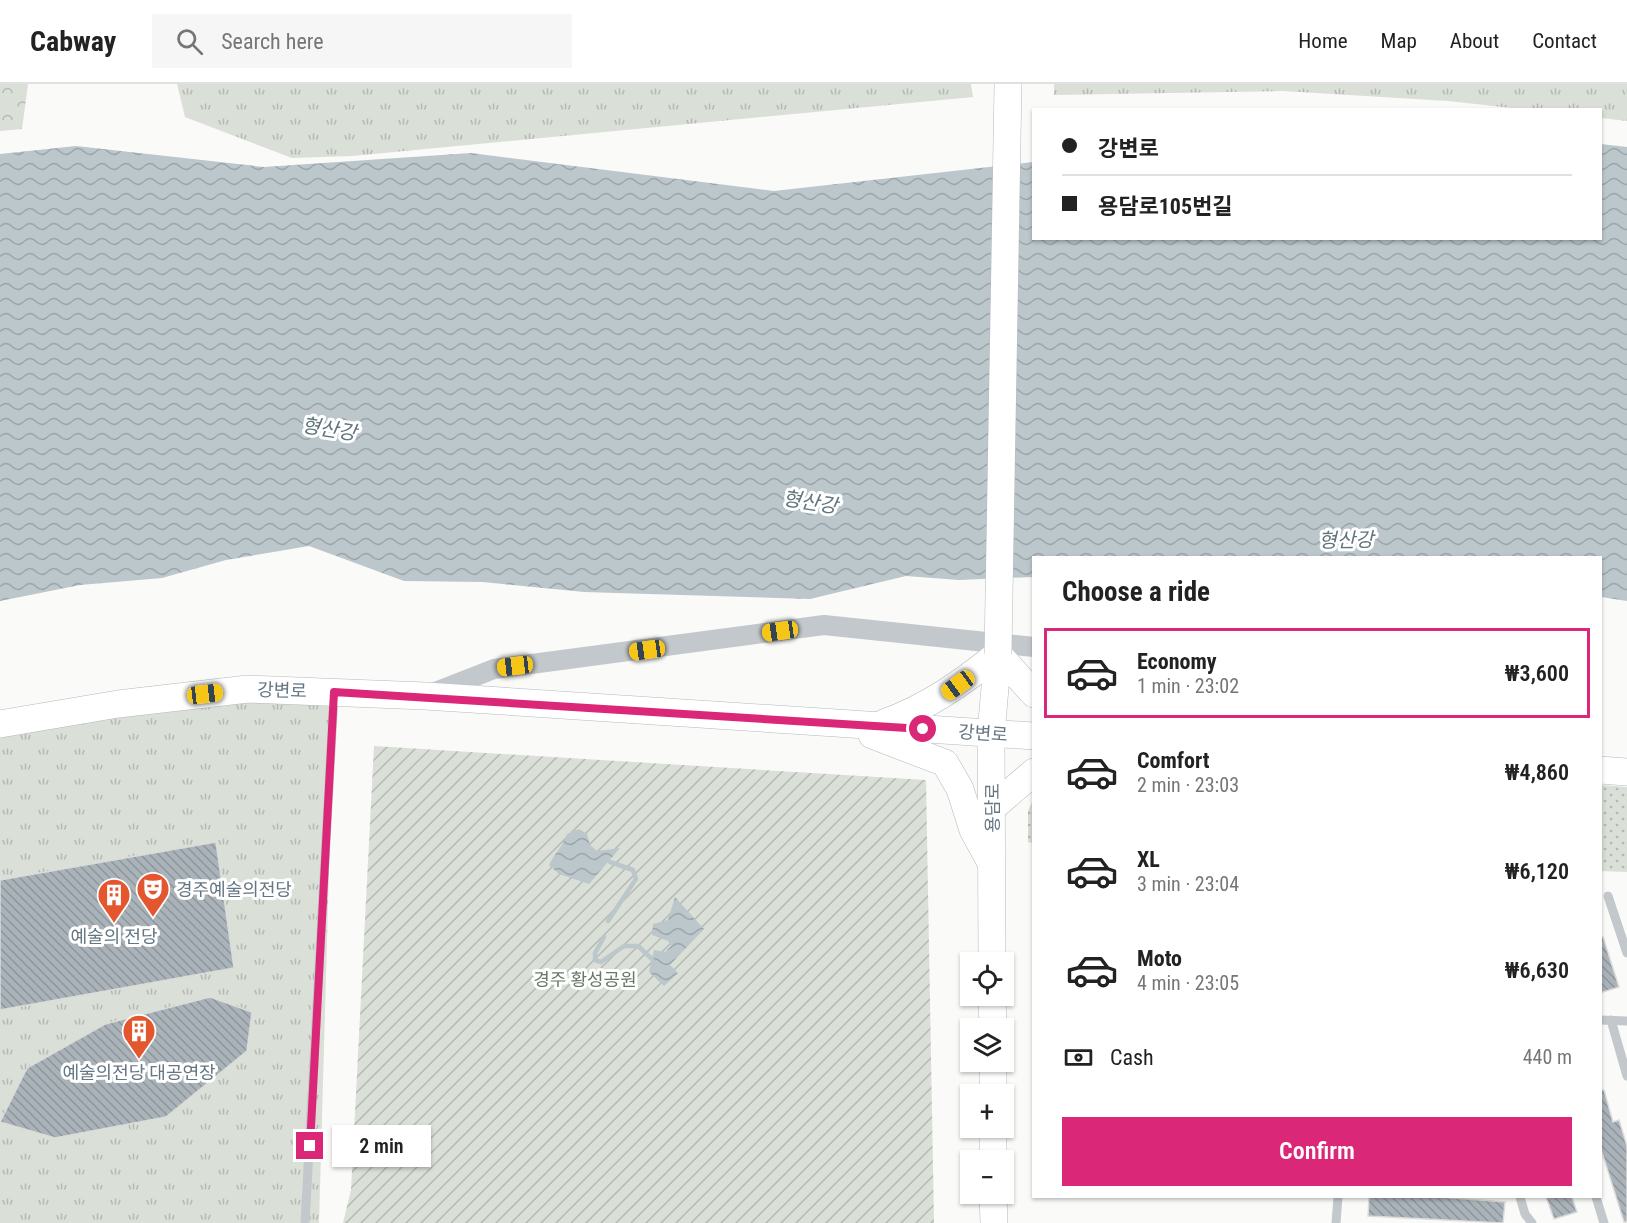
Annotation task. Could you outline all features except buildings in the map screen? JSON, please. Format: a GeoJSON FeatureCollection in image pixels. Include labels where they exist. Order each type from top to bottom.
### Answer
{"type":"FeatureCollection","features":[{"type":"Feature","properties":{"kind":"main road","name":"용담로"},"geometry":{"type":"LineString","coordinates":[[992,952],[992,733],[998,654],[1008,84]]}},
{"type":"Feature","properties":{"kind":"main road"},"geometry":{"type":"LineString","coordinates":[[877,726],[917,711],[943,696],[998,654],[1032,692]]}},
{"type":"Feature","properties":{"kind":"main road","name":"강변로"},"geometry":{"type":"LineString","coordinates":[[0,724],[118,704],[248,689],[425,696],[1032,736]]}},
{"type":"Feature","properties":{"kind":"main road"},"geometry":{"type":"LineString","coordinates":[[831,723],[895,741],[945,763],[960,789],[973,830],[992,864]]}},
{"type":"Feature","properties":{"kind":"main road"},"geometry":{"type":"LineString","coordinates":[[1602,770],[1627,772]]}},
{"type":"Feature","properties":{"kind":"main road"},"geometry":{"type":"LineString","coordinates":[[992,808],[1032,774]]}},
{"type":"Feature","properties":{"kind":"main road"},"geometry":{"type":"LineString","coordinates":[[993,1204],[994,1223]]}},
{"type":"Feature","properties":{"kind":"street"},"geometry":{"type":"LineString","coordinates":[[425,696],[494,669],[824,625],[1032,647]]}},
{"type":"Feature","properties":{"kind":"street"},"geometry":{"type":"LineString","coordinates":[[1602,763],[1627,772]]}},
{"type":"Feature","properties":{"kind":"lane"},"geometry":{"type":"LineString","coordinates":[[305,1223],[334,692]]}},
{"type":"Feature","properties":{"kind":"lane"},"geometry":{"type":"LineString","coordinates":[[1608,896],[1627,953]]}},
{"type":"Feature","properties":{"kind":"lane"},"geometry":{"type":"LineString","coordinates":[[1602,1020],[1627,1021]]}},
{"type":"Feature","properties":{"kind":"lane"},"geometry":{"type":"LineString","coordinates":[[1611,1020],[1627,1076]]}},
{"type":"Feature","properties":{"kind":"lane"},"geometry":{"type":"LineString","coordinates":[[1335,1223],[1338,1198]]}},
{"type":"Feature","properties":{"kind":"lane"},"geometry":{"type":"LineString","coordinates":[[1520,1198],[1532,1223]]}},
{"type":"Feature","properties":{"kind":"lane"},"geometry":{"type":"LineString","coordinates":[[1596,1198],[1604,1223]]}},
{"type":"Feature","properties":{"kind":"green space"},"geometry":{"type":"Polygon","coordinates":[[[0,84],[28,84],[22,129],[0,131],[0,84]]]}},
{"type":"Feature","properties":{"kind":"green space"},"geometry":{"type":"Polygon","coordinates":[[[177,84],[971,84],[973,97],[352,156],[292,158],[185,117],[177,84]]]}},
{"type":"Feature","properties":{"kind":"green space"},"geometry":{"type":"Polygon","coordinates":[[[1054,84],[1627,84],[1627,121],[1602,118],[1602,108],[1512,108],[1448,101],[1283,91],[1054,95],[1054,84]]]}},
{"type":"Feature","properties":{"kind":"green space"},"geometry":{"type":"Polygon","coordinates":[[[334,692],[319,1223],[0,1223],[0,726],[334,692]]]}},
{"type":"Feature","properties":{"kind":"green space","name":"경주 황성공원"},"geometry":{"type":"Polygon","coordinates":[[[374,746],[926,780],[934,1223],[343,1223],[351,1190],[374,746]]]}},
{"type":"Feature","properties":{"kind":"green space"},"geometry":{"type":"Polygon","coordinates":[[[1602,785],[1627,787],[1627,872],[1602,871],[1602,785]]]}},
{"type":"Feature","properties":{"kind":"green space"},"geometry":{"type":"Polygon","coordinates":[[[1032,802],[1032,843],[1028,842],[1028,811],[1032,802]]]}},
{"type":"Feature","properties":{"kind":"water","name":"형산강"},"geometry":{"type":"Polygon","coordinates":[[[1602,144],[1627,147],[1627,601],[1602,597],[1602,556],[1032,556],[1032,577],[959,580],[906,576],[810,599],[584,592],[483,582],[404,581],[309,546],[226,560],[162,578],[80,585],[0,601],[0,154],[76,146],[264,167],[471,153],[774,191],[1032,162],[1032,240],[1602,240],[1602,144]]]}},
{"type":"Feature","properties":{"kind":"water"},"geometry":{"type":"Polygon","coordinates":[[[579,829],[587,834],[590,845],[597,851],[620,848],[589,884],[559,874],[549,865],[567,834],[579,829]]]}},
{"type":"Feature","properties":{"kind":"water"},"geometry":{"type":"Polygon","coordinates":[[[675,897],[704,929],[670,965],[678,973],[664,986],[649,972],[654,950],[665,952],[671,946],[668,941],[652,935],[653,924],[668,920],[675,897]]]}},
{"type":"Feature","properties":{"kind":"waterway"},"geometry":{"type":"LineString","coordinates":[[608,921],[636,879],[633,870],[610,862]]}},
{"type":"Feature","properties":{"kind":"waterway"},"geometry":{"type":"LineString","coordinates":[[604,937],[595,953],[595,960],[601,962],[624,946],[638,946],[652,959]]}},
{"type":"Feature","properties":{"kind":"place","name":"경주예술의전당"},"geometry":{"type":"Point","coordinates":[153,918]}},
{"type":"Feature","properties":{"kind":"place","name":"예술의 전당"},"geometry":{"type":"Point","coordinates":[114,924]}},
{"type":"Feature","properties":{"kind":"place","name":"예술의전당 대공연장"},"geometry":{"type":"Point","coordinates":[139,1060]}},
{"type":"Feature","properties":{"kind":"route"},"geometry":{"type":"LineString","coordinates":[[310,1146],[334,692],[923,729]]}}]}
